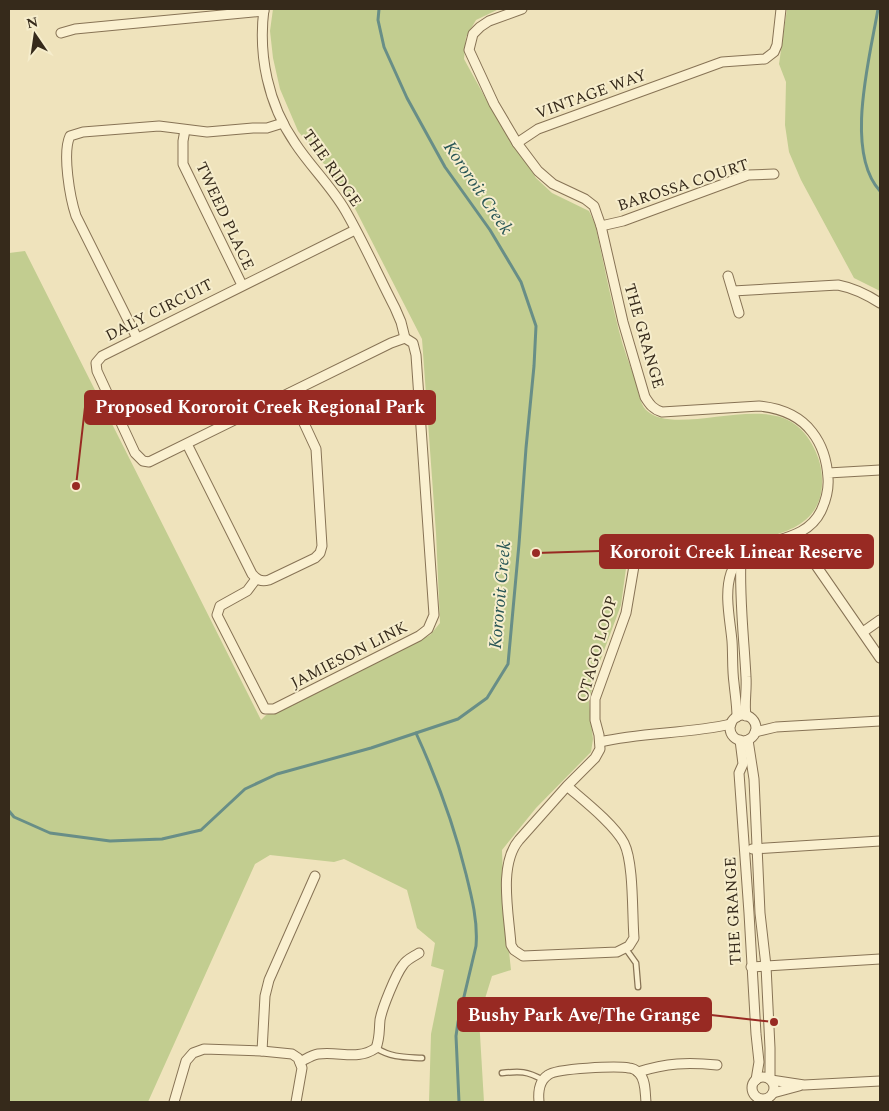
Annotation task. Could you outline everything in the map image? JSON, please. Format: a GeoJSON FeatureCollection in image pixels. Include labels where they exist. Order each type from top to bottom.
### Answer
{"type":"FeatureCollection","features":[{"type":"Feature","properties":{"kind":"street"},"geometry":{"type":"LineString","coordinates":[[517,142],[494,104],[469,50],[473,34],[480,27],[489,21],[522,9]]}},
{"type":"Feature","properties":{"kind":"street","name":"VINTAGE WAY"},"geometry":{"type":"LineString","coordinates":[[517,142],[538,129],[722,62],[765,59],[774,52],[777,45],[781,9]]}},
{"type":"Feature","properties":{"kind":"street"},"geometry":{"type":"LineString","coordinates":[[61,33],[75,29],[263,13]]}},
{"type":"Feature","properties":{"kind":"street","name":"THE RIDGE"},"geometry":{"type":"LineString","coordinates":[[263,13],[262,40],[265,68],[272,95],[282,120],[294,142],[345,209],[395,308],[401,322],[404,338]]}},
{"type":"Feature","properties":{"kind":"street"},"geometry":{"type":"LineString","coordinates":[[137,338],[76,216],[71,201],[67,143],[70,136],[83,132],[159,126],[207,132],[253,128],[282,120]]}},
{"type":"Feature","properties":{"kind":"street","name":"TWEED PLACE"},"geometry":{"type":"LineString","coordinates":[[185,130],[182,141],[183,164],[242,285]]}},
{"type":"Feature","properties":{"kind":"street","name":"THE GRANGE"},"geometry":{"type":"LineString","coordinates":[[517,142],[538,171],[553,184],[585,199],[594,206],[601,226],[623,322],[645,396],[654,409],[662,412],[759,406],[774,408],[803,422],[818,440],[826,458],[828,473],[826,500],[819,515],[812,525],[804,531],[754,548],[741,557]]}},
{"type":"Feature","properties":{"kind":"street","name":"BAROSSA COURT"},"geometry":{"type":"LineString","coordinates":[[601,226],[623,221],[748,175],[774,174]]}},
{"type":"Feature","properties":{"kind":"street","name":"DALY CIRCUIT"},"geometry":{"type":"LineString","coordinates":[[356,230],[102,356],[96,363],[97,371],[138,458],[149,462],[404,338]]}},
{"type":"Feature","properties":{"kind":"street"},"geometry":{"type":"LineString","coordinates":[[728,276],[739,313]]}},
{"type":"Feature","properties":{"kind":"street"},"geometry":{"type":"LineString","coordinates":[[733,292],[838,285],[865,293],[880,303]]}},
{"type":"Feature","properties":{"kind":"street","name":"JAMIESON LINK"},"geometry":{"type":"LineString","coordinates":[[256,579],[246,591],[220,606],[217,615],[265,709],[274,709],[419,636],[428,629],[434,614],[416,355],[413,343],[404,338]]}},
{"type":"Feature","properties":{"kind":"street"},"geometry":{"type":"LineString","coordinates":[[187,444],[256,579],[268,580],[315,558],[320,553],[322,546],[316,450],[290,393]]}},
{"type":"Feature","properties":{"kind":"street"},"geometry":{"type":"LineString","coordinates":[[828,473],[880,470]]}},
{"type":"Feature","properties":{"kind":"street"},"geometry":{"type":"LineString","coordinates":[[795,535],[880,658]]}},
{"type":"Feature","properties":{"kind":"street","name":"OTAGO LOOP"},"geometry":{"type":"LineString","coordinates":[[600,742],[595,720],[595,699],[626,613],[633,567],[639,554],[651,548],[707,545],[724,549],[741,557]]}},
{"type":"Feature","properties":{"kind":"street"},"geometry":{"type":"LineString","coordinates":[[736,722],[744,704],[747,689],[743,641],[741,557]]}},
{"type":"Feature","properties":{"kind":"street"},"geometry":{"type":"LineString","coordinates":[[741,557],[731,574],[728,600],[736,722],[749,734]]}},
{"type":"Feature","properties":{"kind":"street"},"geometry":{"type":"LineString","coordinates":[[863,632],[880,620]]}},
{"type":"Feature","properties":{"kind":"street"},"geometry":{"type":"LineString","coordinates":[[567,786],[608,824],[624,843],[630,867],[634,938],[626,949],[617,952],[528,957],[519,955],[511,945],[507,876],[510,855],[519,840],[567,786],[598,754],[600,742],[626,736],[709,729],[749,717],[749,734]]}},
{"type":"Feature","properties":{"kind":"street"},"geometry":{"type":"LineString","coordinates":[[749,734],[776,727],[880,721]]}},
{"type":"Feature","properties":{"kind":"street","name":"THE GRANGE"},"geometry":{"type":"LineString","coordinates":[[749,734],[754,779],[760,913],[766,966],[771,1080]]}},
{"type":"Feature","properties":{"kind":"street","name":"THE GRANGE"},"geometry":{"type":"LineString","coordinates":[[749,734],[740,773],[751,967],[759,1067],[756,1080]]}},
{"type":"Feature","properties":{"kind":"street"},"geometry":{"type":"LineString","coordinates":[[745,850],[880,841]]}},
{"type":"Feature","properties":{"kind":"street"},"geometry":{"type":"LineString","coordinates":[[262,1051],[265,996],[269,980],[315,876]]}},
{"type":"Feature","properties":{"kind":"street"},"geometry":{"type":"LineString","coordinates":[[300,1062],[319,1054],[365,1054],[376,1048],[383,1009],[402,966],[408,959],[419,953]]}},
{"type":"Feature","properties":{"kind":"street"},"geometry":{"type":"LineString","coordinates":[[751,967],[880,959]]}},
{"type":"Feature","properties":{"kind":"street"},"geometry":{"type":"LineString","coordinates":[[174,1102],[186,1061],[193,1053],[204,1049],[292,1054],[300,1062],[302,1075],[296,1102]]}},
{"type":"Feature","properties":{"kind":"street"},"geometry":{"type":"LineString","coordinates":[[758,1054],[770,1053]]}},
{"type":"Feature","properties":{"kind":"street"},"geometry":{"type":"LineString","coordinates":[[638,1072],[661,1065],[696,1063],[717,1065]]}},
{"type":"Feature","properties":{"kind":"street"},"geometry":{"type":"LineString","coordinates":[[539,1102],[538,1093],[543,1080],[554,1072],[618,1067],[633,1068],[638,1072],[645,1086],[646,1102]]}},
{"type":"Feature","properties":{"kind":"street"},"geometry":{"type":"LineString","coordinates":[[804,1085],[761,1099],[756,1099],[752,1090],[756,1080],[761,1077],[804,1085],[880,1081]]}},
{"type":"Feature","properties":{"kind":"street"},"geometry":{"type":"LineString","coordinates":[[771,1080],[774,1087],[771,1097]]}},
{"type":"Feature","properties":{"kind":"lane"},"geometry":{"type":"LineString","coordinates":[[626,949],[636,963],[638,987]]}},
{"type":"Feature","properties":{"kind":"lane"},"geometry":{"type":"LineString","coordinates":[[376,1048],[395,1057],[422,1058]]}},
{"type":"Feature","properties":{"kind":"lane"},"geometry":{"type":"LineString","coordinates":[[502,1072],[522,1071],[543,1080]]}},
{"type":"Feature","properties":{"kind":"green space"},"geometry":{"type":"Polygon","coordinates":[[[273,9],[499,9],[476,20],[466,37],[464,59],[487,101],[536,178],[552,193],[589,211],[595,224],[621,337],[644,407],[659,417],[675,420],[758,414],[777,416],[793,423],[810,440],[820,463],[822,479],[819,502],[807,518],[790,529],[769,536],[745,540],[678,541],[640,545],[627,561],[621,605],[596,672],[589,702],[593,739],[591,752],[536,808],[502,850],[504,905],[511,970],[492,976],[479,1018],[484,1102],[429,1102],[431,1034],[444,970],[431,966],[435,943],[417,928],[407,890],[344,859],[334,862],[270,855],[255,864],[148,1102],[9,1102],[9,253],[25,251],[261,720],[266,715],[347,678],[430,635],[440,623],[436,533],[422,339],[347,193],[298,131],[280,89],[273,58],[270,31],[273,9]]]}},
{"type":"Feature","properties":{"kind":"green space"},"geometry":{"type":"Polygon","coordinates":[[[787,9],[880,9],[880,291],[854,278],[801,180],[789,152],[785,125],[786,82],[779,64],[787,9]]]}},
{"type":"Feature","properties":{"kind":"waterway","name":"Kororoit Creek"},"geometry":{"type":"LineString","coordinates":[[9,811],[14,817],[50,833],[110,841],[162,839],[201,830],[245,789],[277,774],[371,748],[458,719],[487,698],[508,664],[536,326],[521,282],[490,230],[445,167],[407,98],[384,47],[378,20],[379,9]]}},
{"type":"Feature","properties":{"kind":"waterway","name":"Kororoit Creek"},"geometry":{"type":"LineString","coordinates":[[878,9],[862,103],[861,129],[863,153],[869,174],[880,191]]}},
{"type":"Feature","properties":{"kind":"waterway"},"geometry":{"type":"LineString","coordinates":[[416,733],[438,785],[450,820],[466,874],[475,919],[476,946],[456,1036],[459,1102]]}},
{"type":"Feature","properties":{"kind":"place","name":"Proposed Kororoit Creek Regional Park"},"geometry":{"type":"Point","coordinates":[76,486]}},
{"type":"Feature","properties":{"kind":"place","name":"Kororoit Creek Linear Reserve"},"geometry":{"type":"Point","coordinates":[536,553]}},
{"type":"Feature","properties":{"kind":"place","name":"Bushy Park Ave/The Grange"},"geometry":{"type":"Point","coordinates":[774,1022]}}]}
